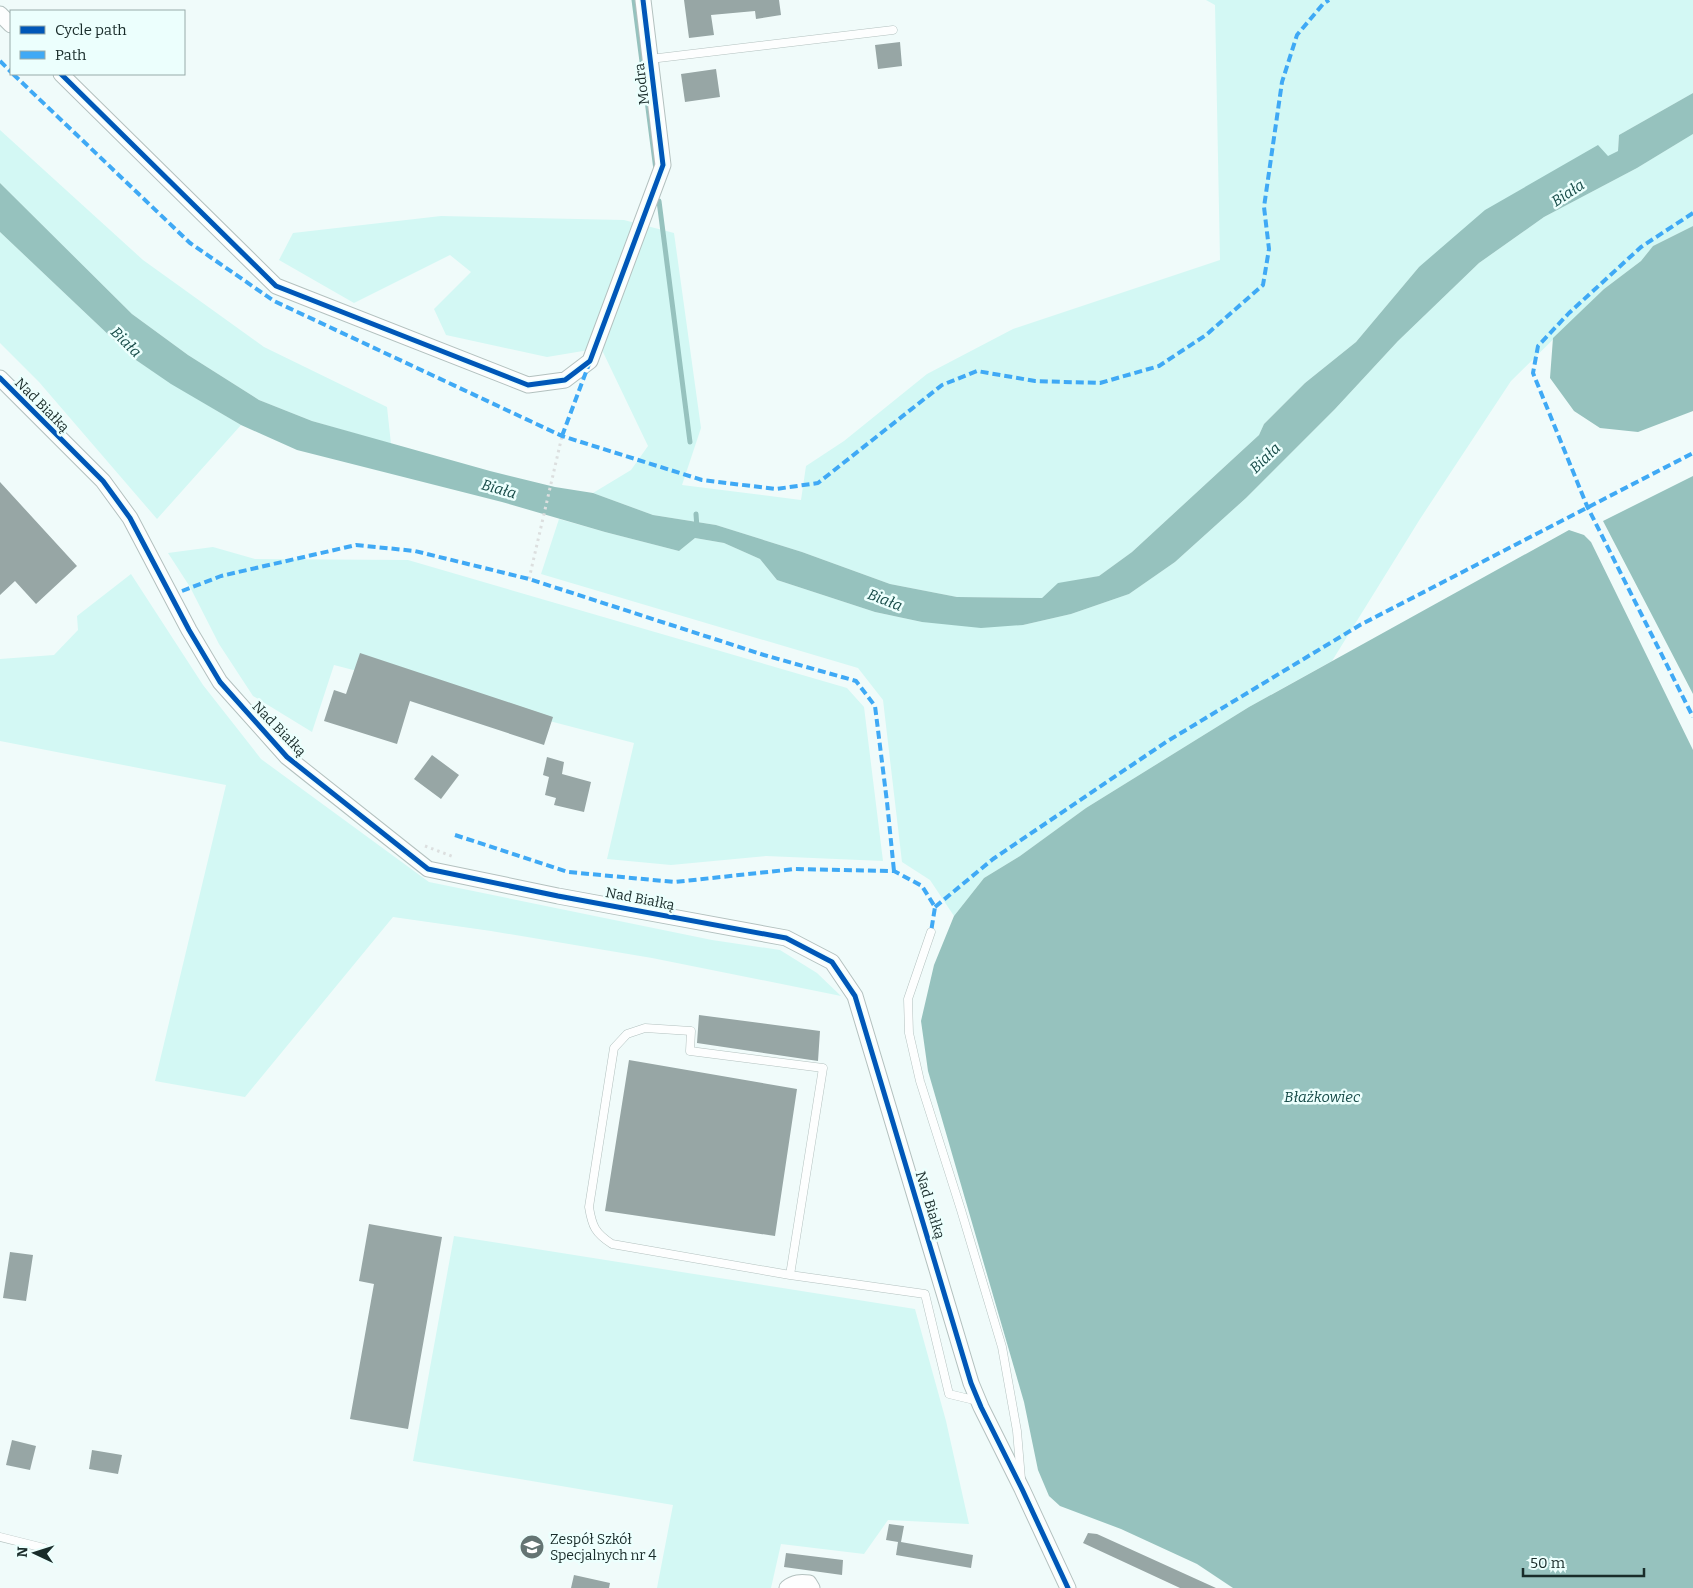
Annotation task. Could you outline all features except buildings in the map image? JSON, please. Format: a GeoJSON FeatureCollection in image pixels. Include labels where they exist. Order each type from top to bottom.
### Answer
{"type":"FeatureCollection","features":[{"type":"Feature","properties":{"kind":"street","name":"Modra"},"geometry":{"type":"LineString","coordinates":[[62,75],[276,286],[528,385],[565,380],[590,361],[663,165],[643,0]]}},
{"type":"Feature","properties":{"kind":"street"},"geometry":{"type":"LineString","coordinates":[[0,14],[10,24]]}},
{"type":"Feature","properties":{"kind":"street","name":"Nad Białką"},"geometry":{"type":"LineString","coordinates":[[0,378],[102,482],[130,518],[189,630],[220,682],[287,757],[428,870],[786,938],[832,962],[855,996],[978,1401],[1068,1588]]}},
{"type":"Feature","properties":{"kind":"street"},"geometry":{"type":"LineString","coordinates":[[787,1588],[795,1583],[802,1582],[809,1583],[812,1588]]}},
{"type":"Feature","properties":{"kind":"lane"},"geometry":{"type":"LineString","coordinates":[[650,60],[893,30]]}},
{"type":"Feature","properties":{"kind":"lane"},"geometry":{"type":"LineString","coordinates":[[931,932],[908,999],[909,1033],[920,1081],[1002,1347],[1017,1431],[1022,1489]]}},
{"type":"Feature","properties":{"kind":"lane"},"geometry":{"type":"LineString","coordinates":[[790,1275],[823,1068],[690,1051],[691,1031],[645,1028],[627,1034],[614,1048],[588,1206],[591,1223],[599,1236],[612,1244],[790,1275],[925,1294],[949,1394],[978,1401]]}},
{"type":"Feature","properties":{"kind":"lane"},"geometry":{"type":"LineString","coordinates":[[0,1537],[44,1548]]}},
{"type":"Feature","properties":{"kind":"path"},"geometry":{"type":"LineString","coordinates":[[529,579],[562,436]]}},
{"type":"Feature","properties":{"kind":"path"},"geometry":{"type":"LineString","coordinates":[[416,842],[458,859]]}},
{"type":"Feature","properties":{"kind":"shaded area"},"geometry":{"type":"Polygon","coordinates":[[[1206,0],[1693,0],[1693,93],[1619,135],[1618,151],[1608,157],[1598,146],[1419,267],[1356,342],[1305,383],[1264,424],[1259,435],[1132,552],[1099,576],[1058,584],[1042,598],[957,597],[890,584],[802,552],[716,525],[653,515],[593,493],[631,470],[648,446],[601,348],[547,357],[446,335],[434,309],[471,272],[450,255],[354,303],[279,260],[293,233],[441,216],[624,220],[674,233],[701,428],[682,485],[801,500],[806,466],[844,441],[927,374],[1013,329],[1220,260],[1215,5],[1206,0]]]}},
{"type":"Feature","properties":{"kind":"shaded area"},"geometry":{"type":"Polygon","coordinates":[[[0,130],[143,260],[264,347],[387,407],[391,444],[312,421],[259,400],[188,355],[132,314],[0,183],[0,130]]]}},
{"type":"Feature","properties":{"kind":"shaded area"},"geometry":{"type":"Polygon","coordinates":[[[1693,134],[1693,226],[1653,246],[1641,261],[1604,289],[1511,381],[1420,519],[1332,661],[1249,707],[1086,808],[1020,856],[984,878],[954,916],[930,880],[902,862],[883,700],[858,668],[541,574],[559,519],[679,551],[695,538],[724,543],[760,559],[777,580],[875,612],[922,622],[1023,625],[1071,614],[1129,594],[1175,562],[1246,498],[1335,409],[1398,341],[1479,263],[1544,217],[1637,168],[1693,134]]]}},
{"type":"Feature","properties":{"kind":"shaded area"},"geometry":{"type":"Polygon","coordinates":[[[0,232],[133,358],[172,384],[241,425],[157,519],[39,382],[0,343],[0,232]]]}},
{"type":"Feature","properties":{"kind":"shaded area"},"geometry":{"type":"Polygon","coordinates":[[[213,547],[255,559],[408,560],[847,688],[864,707],[883,861],[766,856],[671,865],[607,859],[634,743],[334,665],[312,732],[253,696],[219,644],[190,587],[168,553],[213,547]]]}},
{"type":"Feature","properties":{"kind":"shaded area"},"geometry":{"type":"Polygon","coordinates":[[[131,574],[203,685],[261,759],[429,882],[712,940],[780,950],[817,973],[841,996],[652,958],[393,917],[245,1097],[155,1081],[226,785],[0,741],[0,659],[54,655],[78,630],[77,616],[131,574]]]}},
{"type":"Feature","properties":{"kind":"shaded area"},"geometry":{"type":"Polygon","coordinates":[[[454,1236],[915,1309],[946,1421],[969,1524],[888,1520],[864,1554],[781,1544],[771,1588],[657,1588],[673,1505],[413,1461],[454,1236]]]}},
{"type":"Feature","properties":{"kind":"water","name":"Biała"},"geometry":{"type":"Polygon","coordinates":[[[1693,93],[1693,134],[1637,168],[1544,217],[1479,263],[1398,341],[1335,409],[1246,498],[1175,562],[1129,594],[1071,614],[1023,625],[981,628],[922,622],[875,612],[777,580],[760,559],[724,543],[695,538],[679,551],[502,502],[297,450],[241,425],[171,384],[133,358],[0,232],[0,183],[132,314],[188,355],[259,400],[312,421],[490,471],[555,487],[593,493],[653,515],[716,525],[802,552],[890,584],[957,597],[1042,598],[1058,583],[1099,576],[1132,552],[1259,435],[1264,424],[1305,383],[1356,342],[1419,267],[1485,210],[1598,145],[1608,156],[1618,151],[1619,135],[1693,93]]]}},
{"type":"Feature","properties":{"kind":"water"},"geometry":{"type":"Polygon","coordinates":[[[1693,226],[1693,411],[1638,432],[1600,428],[1574,411],[1550,378],[1553,338],[1604,289],[1641,261],[1653,246],[1693,226]]]}},
{"type":"Feature","properties":{"kind":"water"},"geometry":{"type":"Polygon","coordinates":[[[1693,476],[1693,694],[1603,521],[1693,476]]]}},
{"type":"Feature","properties":{"kind":"water","name":"Błażkowiec"},"geometry":{"type":"Polygon","coordinates":[[[1569,530],[1584,535],[1591,542],[1693,750],[1693,1588],[1233,1588],[1197,1564],[1121,1529],[1060,1506],[1049,1496],[1038,1470],[1024,1402],[928,1071],[921,1021],[934,965],[954,916],[984,878],[1020,856],[1086,808],[1249,707],[1569,530]]]}},
{"type":"Feature","properties":{"kind":"waterway"},"geometry":{"type":"LineString","coordinates":[[634,0],[656,170]]}},
{"type":"Feature","properties":{"kind":"waterway"},"geometry":{"type":"LineString","coordinates":[[659,201],[690,442]]}},
{"type":"Feature","properties":{"kind":"waterway"},"geometry":{"type":"LineString","coordinates":[[696,514],[697,528]]}},
{"type":"Feature","properties":{"kind":"marked path"},"geometry":{"type":"LineString","coordinates":[[14,75],[190,243],[274,301],[562,436],[702,480],[776,489],[818,483],[942,385],[977,371],[1035,381],[1100,383],[1159,366],[1206,335],[1263,285],[1269,249],[1264,207],[1282,82],[1297,35],[1323,4],[1329,0]]}},
{"type":"Feature","properties":{"kind":"marked path"},"geometry":{"type":"LineString","coordinates":[[0,61],[10,71]]}},
{"type":"Feature","properties":{"kind":"marked path"},"geometry":{"type":"LineString","coordinates":[[1693,213],[1641,247],[1569,313],[1538,346],[1533,373],[1587,506],[1693,717]]}},
{"type":"Feature","properties":{"kind":"marked path"},"geometry":{"type":"LineString","coordinates":[[562,436],[589,364]]}},
{"type":"Feature","properties":{"kind":"marked path"},"geometry":{"type":"LineString","coordinates":[[935,907],[993,859],[1166,742],[1360,625],[1693,453]]}},
{"type":"Feature","properties":{"kind":"marked path"},"geometry":{"type":"LineString","coordinates":[[182,591],[221,576],[356,545],[415,551],[529,579],[764,655],[856,681],[875,706],[894,871]]}},
{"type":"Feature","properties":{"kind":"marked path"},"geometry":{"type":"LineString","coordinates":[[455,835],[568,872],[675,882],[795,869],[894,871],[922,886],[935,907],[931,932]]}},
{"type":"Feature","properties":{"kind":"cycle path"},"geometry":{"type":"LineString","coordinates":[[62,75],[276,286],[528,385],[565,380],[590,361],[663,165],[643,0]]}},
{"type":"Feature","properties":{"kind":"cycle path"},"geometry":{"type":"LineString","coordinates":[[0,378],[103,481],[130,518],[189,630],[220,682],[287,757],[428,869],[558,896],[786,938],[832,962],[855,996],[971,1383],[1068,1588]]}},
{"type":"Feature","properties":{"kind":"place","name":"Zespół Szkół Specjalnych nr 4"},"geometry":{"type":"Point","coordinates":[532,1547]}}]}
